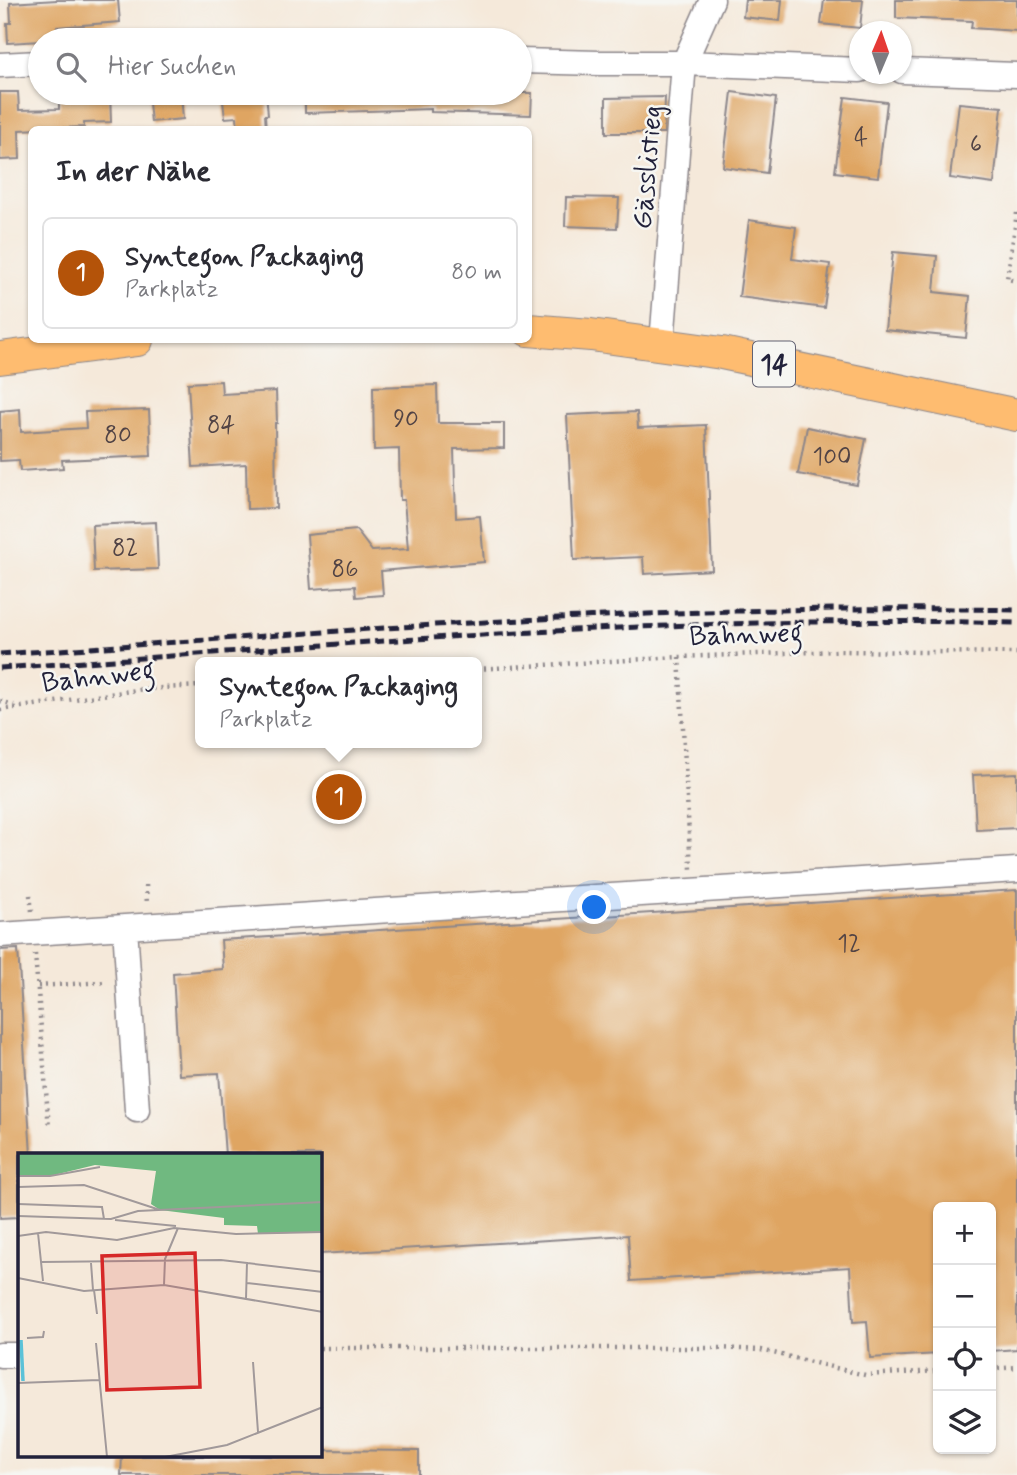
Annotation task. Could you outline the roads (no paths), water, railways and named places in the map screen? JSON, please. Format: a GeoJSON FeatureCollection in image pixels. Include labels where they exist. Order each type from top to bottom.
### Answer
{"type":"FeatureCollection","features":[{"type":"Feature","properties":{"kind":"main road","name":"14"},"geometry":{"type":"LineString","coordinates":[[532,330],[662,343],[722,353],[1017,415]]}},
{"type":"Feature","properties":{"kind":"main road"},"geometry":{"type":"LineString","coordinates":[[0,358],[114,343]]}},
{"type":"Feature","properties":{"kind":"street","name":"Gässlistieg"},"geometry":{"type":"LineString","coordinates":[[662,343],[684,63],[712,0]]}},
{"type":"Feature","properties":{"kind":"street"},"geometry":{"type":"LineString","coordinates":[[532,61],[684,63],[849,70]]}},
{"type":"Feature","properties":{"kind":"street"},"geometry":{"type":"LineString","coordinates":[[0,65],[28,64]]}},
{"type":"Feature","properties":{"kind":"street"},"geometry":{"type":"LineString","coordinates":[[912,71],[1017,75]]}},
{"type":"Feature","properties":{"kind":"street"},"geometry":{"type":"LineString","coordinates":[[0,935],[1017,870]]}},
{"type":"Feature","properties":{"kind":"street"},"geometry":{"type":"LineString","coordinates":[[125,927],[138,1110]]}},
{"type":"Feature","properties":{"kind":"street"},"geometry":{"type":"LineString","coordinates":[[0,1356],[18,1355]]}},
{"type":"Feature","properties":{"kind":"railway"},"geometry":{"type":"LineString","coordinates":[[0,654],[381,628],[635,615],[762,610],[1017,610]]}},
{"type":"Feature","properties":{"kind":"railway"},"geometry":{"type":"LineString","coordinates":[[0,668],[381,641],[635,627],[890,621],[1017,623]]}},
{"type":"Feature","properties":{"kind":"place","name":"Syntegon Packaging"},"geometry":{"type":"Point","coordinates":[339,797]}}]}
